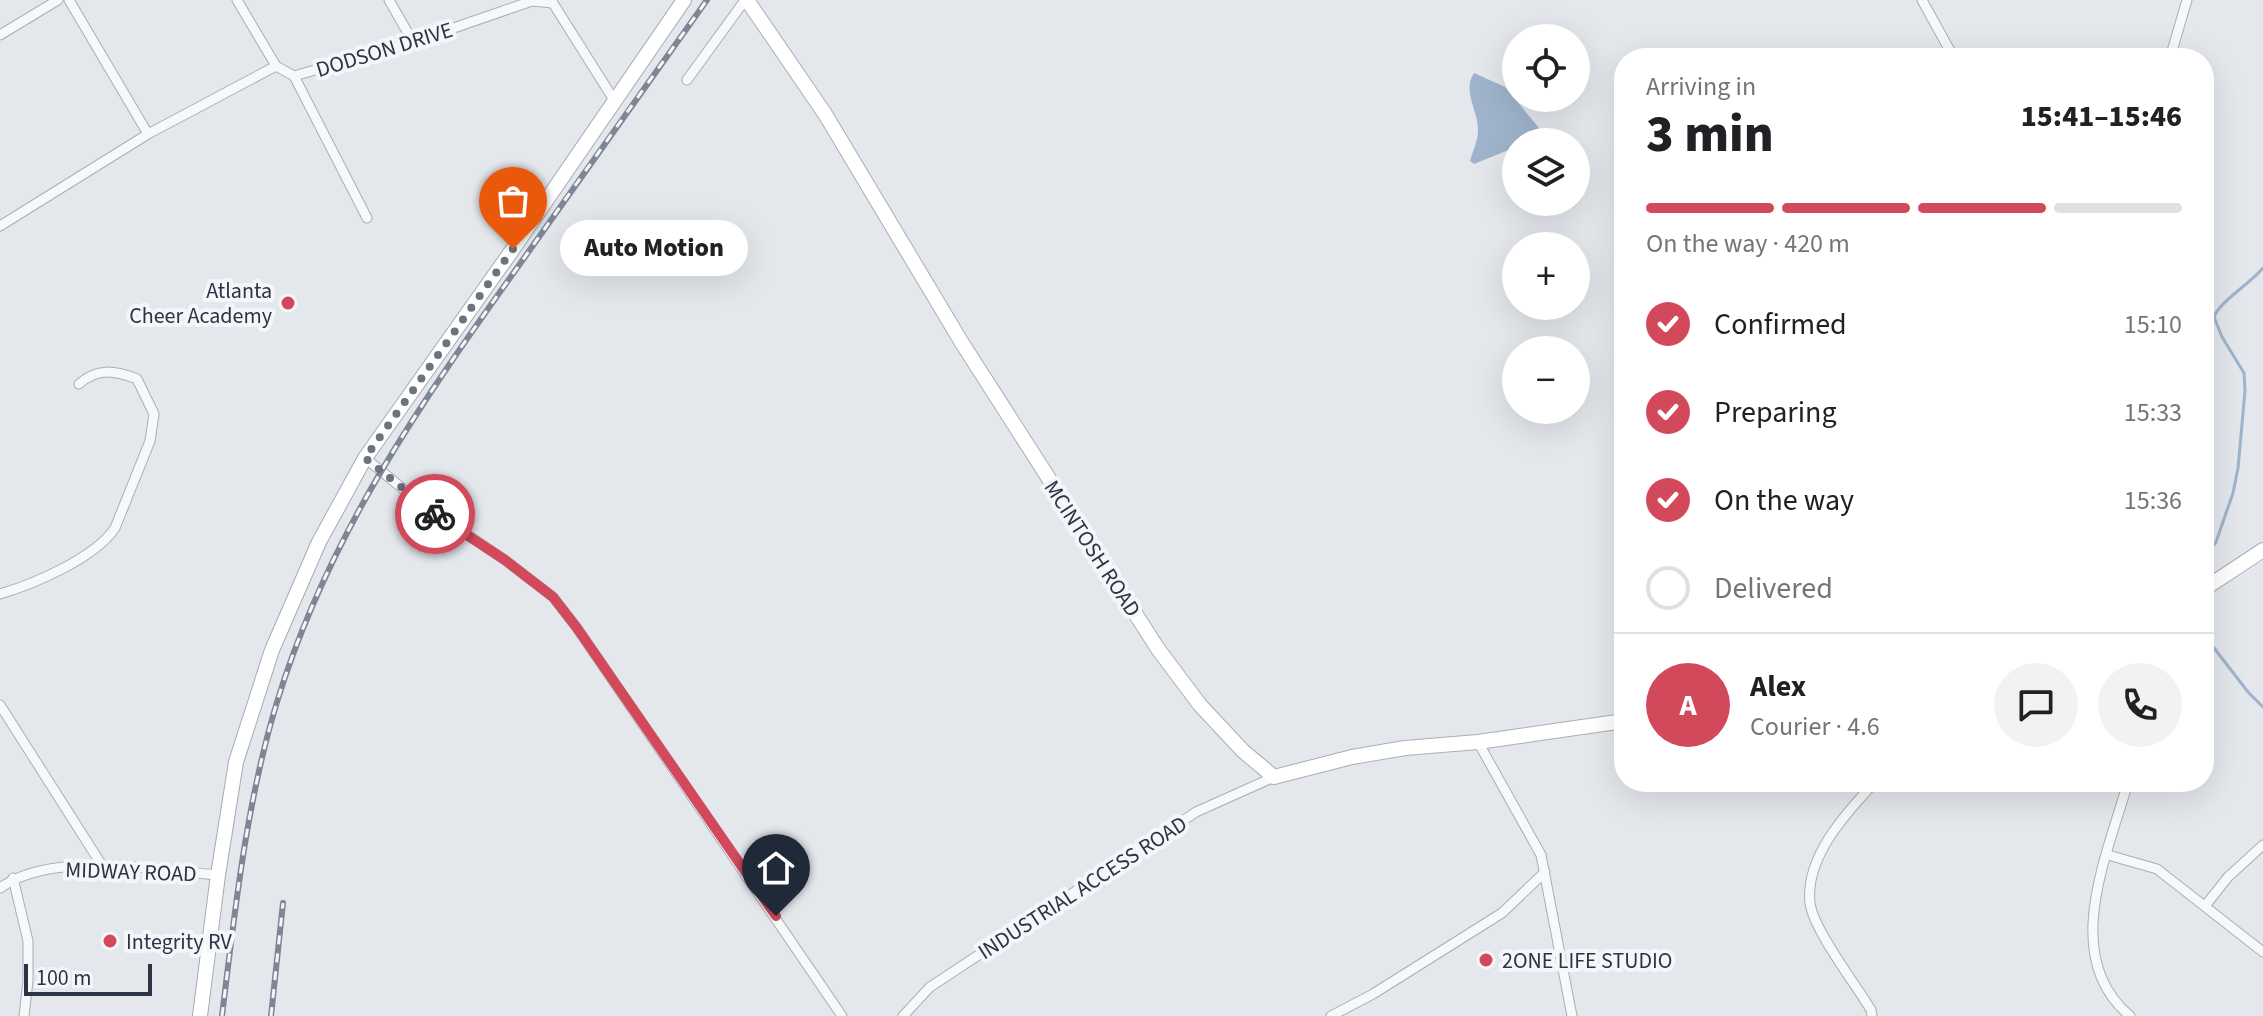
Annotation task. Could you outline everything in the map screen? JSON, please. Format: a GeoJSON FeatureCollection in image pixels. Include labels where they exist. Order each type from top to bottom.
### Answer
{"type":"FeatureCollection","features":[{"type":"Feature","properties":{"kind":"street"},"geometry":{"type":"LineString","coordinates":[[0,35],[58,0]]}},
{"type":"Feature","properties":{"kind":"street"},"geometry":{"type":"LineString","coordinates":[[69,0],[148,134]]}},
{"type":"Feature","properties":{"kind":"street"},"geometry":{"type":"LineString","coordinates":[[0,226],[148,134],[276,66],[237,0]]}},
{"type":"Feature","properties":{"kind":"street"},"geometry":{"type":"LineString","coordinates":[[389,0],[413,42]]}},
{"type":"Feature","properties":{"kind":"street"},"geometry":{"type":"LineString","coordinates":[[200,1016],[236,762],[272,650],[319,542],[365,458],[684,0]]}},
{"type":"Feature","properties":{"kind":"street","name":"MCINTOSH ROAD"},"geometry":{"type":"LineString","coordinates":[[687,80],[746,0],[825,114],[962,343],[1158,649],[1200,705],[1243,751],[1274,777]]}},
{"type":"Feature","properties":{"kind":"street"},"geometry":{"type":"LineString","coordinates":[[1922,0],[1948,48]]}},
{"type":"Feature","properties":{"kind":"street"},"geometry":{"type":"LineString","coordinates":[[2173,48],[2187,0]]}},
{"type":"Feature","properties":{"kind":"street","name":"DODSON DRIVE"},"geometry":{"type":"LineString","coordinates":[[276,66],[294,76],[413,42],[532,1],[552,2],[614,100]]}},
{"type":"Feature","properties":{"kind":"street"},"geometry":{"type":"LineString","coordinates":[[294,76],[367,218]]}},
{"type":"Feature","properties":{"kind":"street"},"geometry":{"type":"LineString","coordinates":[[0,594],[16,590],[106,541],[115,528],[150,441],[154,414],[137,379],[105,371],[92,373],[79,384]]}},
{"type":"Feature","properties":{"kind":"street"},"geometry":{"type":"LineString","coordinates":[[365,458],[423,505],[505,560],[553,597],[626,697],[842,1016]]}},
{"type":"Feature","properties":{"kind":"street"},"geometry":{"type":"LineString","coordinates":[[2214,582],[2263,550]]}},
{"type":"Feature","properties":{"kind":"street"},"geometry":{"type":"LineString","coordinates":[[0,705],[103,867]]}},
{"type":"Feature","properties":{"kind":"street"},"geometry":{"type":"LineString","coordinates":[[1274,777],[1352,757],[1405,748],[1478,742],[1614,722]]}},
{"type":"Feature","properties":{"kind":"street"},"geometry":{"type":"LineString","coordinates":[[1478,742],[1541,855],[1572,1016]]}},
{"type":"Feature","properties":{"kind":"street","name":"INDUSTRIAL ACCESS ROAD"},"geometry":{"type":"LineString","coordinates":[[903,1016],[930,987],[1196,812],[1274,777]]}},
{"type":"Feature","properties":{"kind":"street"},"geometry":{"type":"LineString","coordinates":[[1866,792],[1838,822],[1811,880],[1810,906],[1829,946],[1872,1016]]}},
{"type":"Feature","properties":{"kind":"street"},"geometry":{"type":"LineString","coordinates":[[2125,792],[2092,912],[2096,965],[2109,992],[2130,1016]]}},
{"type":"Feature","properties":{"kind":"street"},"geometry":{"type":"LineString","coordinates":[[2205,906],[2228,877],[2263,845]]}},
{"type":"Feature","properties":{"kind":"street"},"geometry":{"type":"LineString","coordinates":[[2108,855],[2157,869],[2263,952]]}},
{"type":"Feature","properties":{"kind":"street","name":"MIDWAY ROAD"},"geometry":{"type":"LineString","coordinates":[[0,888],[13,878],[75,864],[218,875]]}},
{"type":"Feature","properties":{"kind":"street"},"geometry":{"type":"LineString","coordinates":[[1331,1016],[1373,994],[1502,913],[1545,872]]}},
{"type":"Feature","properties":{"kind":"street"},"geometry":{"type":"LineString","coordinates":[[13,878],[28,941],[24,1016]]}},
{"type":"Feature","properties":{"kind":"water"},"geometry":{"type":"Polygon","coordinates":[[[1474,73],[1502,86],[1502,112],[1526,112],[1539,128],[1502,128],[1502,153],[1474,164],[1470,161],[1478,130],[1470,94],[1474,73]]]}},
{"type":"Feature","properties":{"kind":"waterway"},"geometry":{"type":"LineString","coordinates":[[2214,317],[2222,305],[2263,268]]}},
{"type":"Feature","properties":{"kind":"waterway"},"geometry":{"type":"LineString","coordinates":[[2214,317],[2244,373],[2245,391],[2233,493],[2214,544]]}},
{"type":"Feature","properties":{"kind":"waterway"},"geometry":{"type":"LineString","coordinates":[[2214,648],[2263,707]]}},
{"type":"Feature","properties":{"kind":"railway"},"geometry":{"type":"LineString","coordinates":[[222,1016],[243,858],[266,740],[298,641],[323,582],[381,471],[414,418],[707,0]]}},
{"type":"Feature","properties":{"kind":"railway"},"geometry":{"type":"LineString","coordinates":[[271,1016],[283,903]]}},
{"type":"Feature","properties":{"kind":"way so far"},"geometry":{"type":"LineString","coordinates":[[435,514],[365,458],[513,249]]}},
{"type":"Feature","properties":{"kind":"place","name":"Auto Motion"},"geometry":{"type":"Point","coordinates":[513,249]}},
{"type":"Feature","properties":{"kind":"place","name":"Atlanta Cheer Academy"},"geometry":{"type":"Point","coordinates":[288,303]}},
{"type":"Feature","properties":{"kind":"place","name":"Integrity RV"},"geometry":{"type":"Point","coordinates":[110,941]}},
{"type":"Feature","properties":{"kind":"place","name":"2ONE LIFE STUDIO"},"geometry":{"type":"Point","coordinates":[1486,960]}},
{"type":"Feature","properties":{"kind":"route"},"geometry":{"type":"LineString","coordinates":[[435,514],[505,560],[553,597],[776,916]]}}]}
